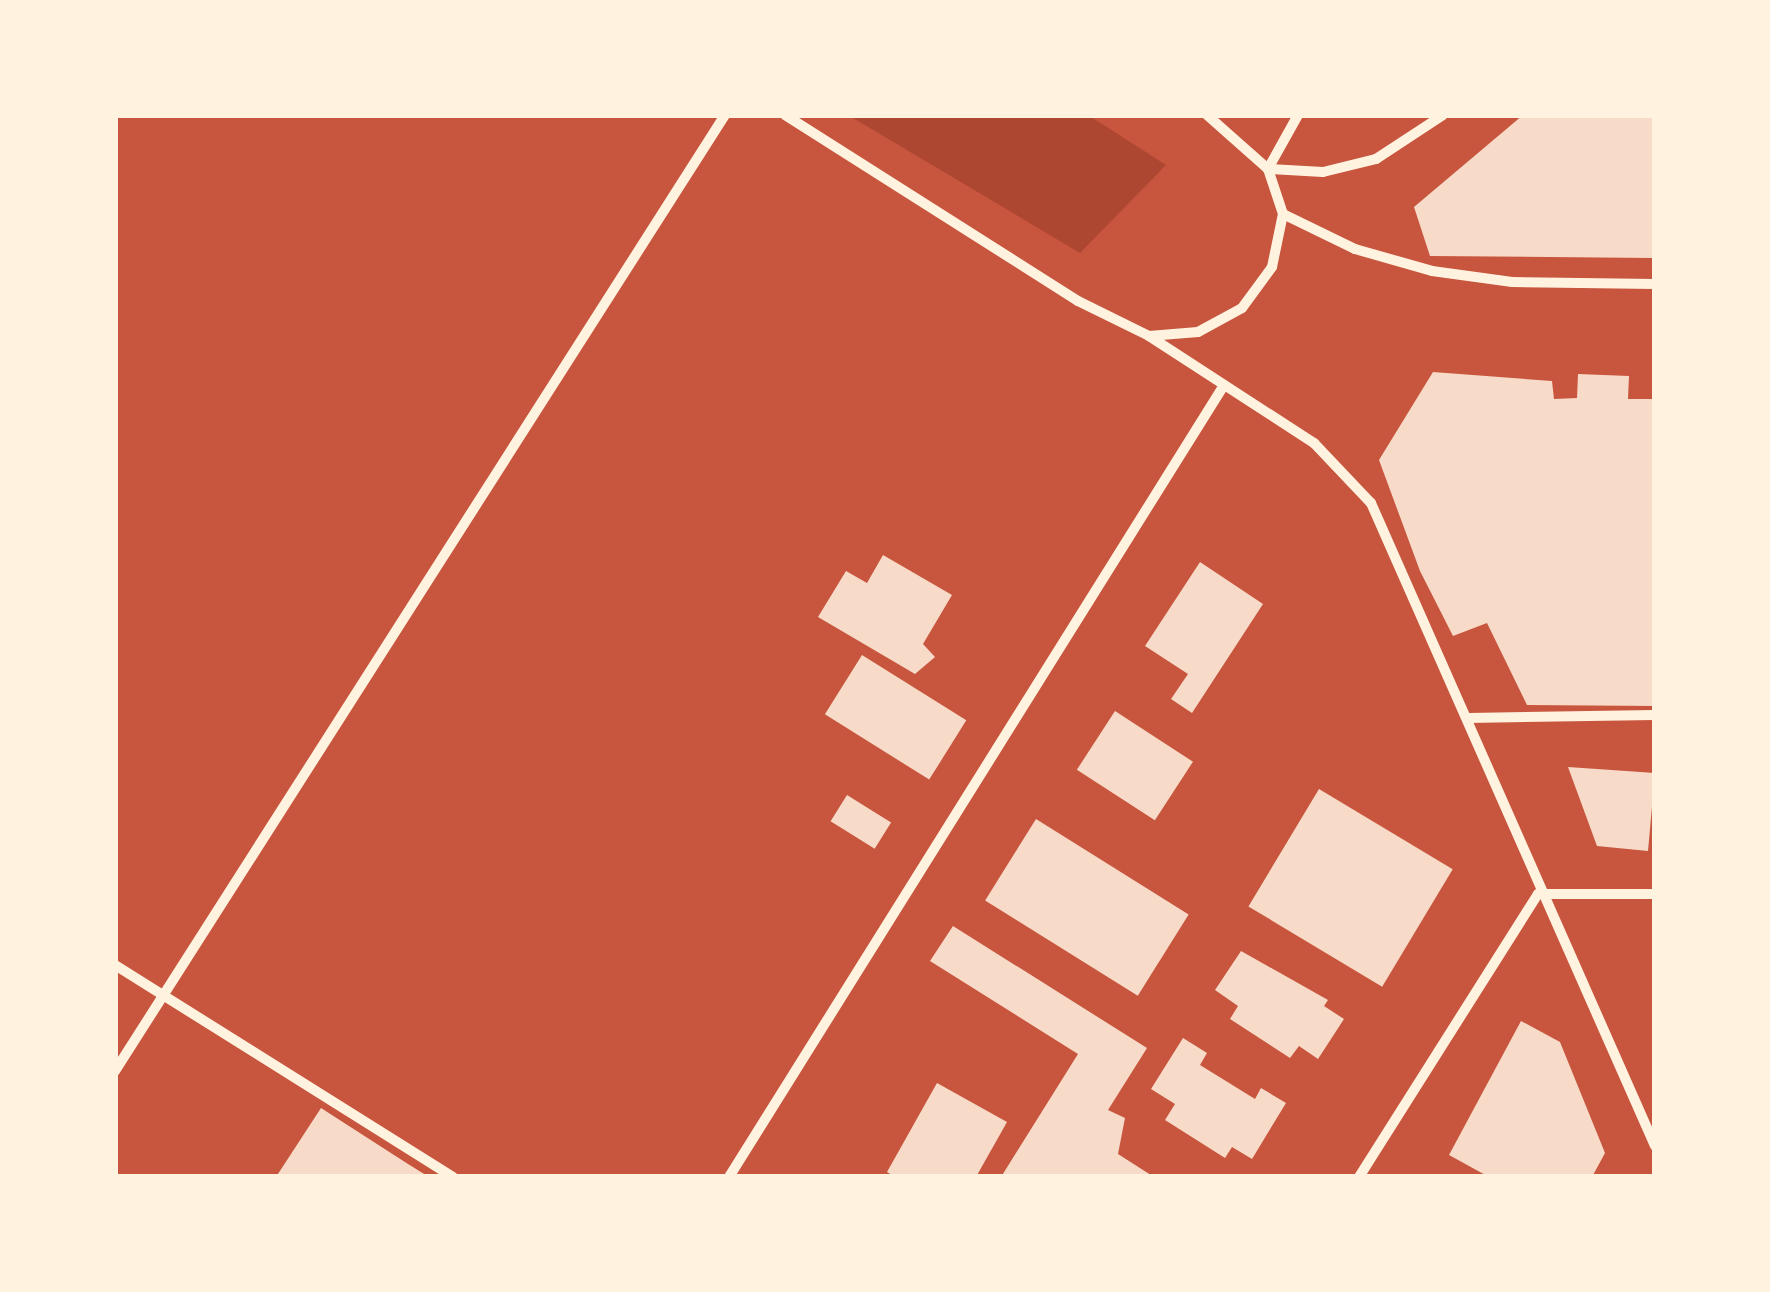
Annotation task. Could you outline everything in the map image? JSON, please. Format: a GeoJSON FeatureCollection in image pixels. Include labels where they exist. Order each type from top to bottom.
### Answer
{"type":"FeatureCollection","features":[{"type":"Feature","properties":{"kind":"street"},"geometry":{"type":"LineString","coordinates":[[115,1071],[725,115]]}},
{"type":"Feature","properties":{"kind":"street"},"geometry":{"type":"LineString","coordinates":[[785,115],[1078,300],[1149,336],[1314,444],[1371,503],[1468,718],[1538,894],[1655,1146]]}},
{"type":"Feature","properties":{"kind":"street"},"geometry":{"type":"LineString","coordinates":[[1149,336],[1198,332],[1242,308],[1272,267],[1283,214],[1268,170],[1207,115]]}},
{"type":"Feature","properties":{"kind":"street"},"geometry":{"type":"LineString","coordinates":[[1268,170],[1298,115]]}},
{"type":"Feature","properties":{"kind":"street"},"geometry":{"type":"LineString","coordinates":[[1268,170],[1323,172],[1376,159],[1443,115]]}},
{"type":"Feature","properties":{"kind":"street"},"geometry":{"type":"LineString","coordinates":[[1283,214],[1355,249],[1432,272],[1512,282],[1655,284]]}},
{"type":"Feature","properties":{"kind":"street"},"geometry":{"type":"LineString","coordinates":[[729,1177],[1224,385]]}},
{"type":"Feature","properties":{"kind":"street"},"geometry":{"type":"LineString","coordinates":[[1468,718],[1655,715]]}},
{"type":"Feature","properties":{"kind":"street"},"geometry":{"type":"LineString","coordinates":[[1538,894],[1655,894]]}},
{"type":"Feature","properties":{"kind":"street"},"geometry":{"type":"LineString","coordinates":[[1360,1177],[1538,894]]}},
{"type":"Feature","properties":{"kind":"street"},"geometry":{"type":"LineString","coordinates":[[115,965],[453,1177]]}},
{"type":"Feature","properties":{"kind":"shaded area"},"geometry":{"type":"Polygon","coordinates":[[[848,115],[1088,115],[1166,165],[1080,253],[848,115]]]}},
{"type":"Feature","properties":{"kind":"building"},"geometry":{"type":"Polygon","coordinates":[[[1523,115],[1655,115],[1652,258],[1430,256],[1414,207],[1523,115]]]}},
{"type":"Feature","properties":{"kind":"building"},"geometry":{"type":"Polygon","coordinates":[[[1433,372],[1552,381],[1554,399],[1577,398],[1578,374],[1629,376],[1628,399],[1655,399],[1655,706],[1527,705],[1487,623],[1453,636],[1420,571],[1379,460],[1433,372]]]}},
{"type":"Feature","properties":{"kind":"building"},"geometry":{"type":"Polygon","coordinates":[[[883,555],[952,595],[923,644],[935,657],[915,674],[818,617],[846,571],[867,583],[883,555]]]}},
{"type":"Feature","properties":{"kind":"building"},"geometry":{"type":"Polygon","coordinates":[[[1200,562],[1263,604],[1192,713],[1171,699],[1188,674],[1145,646],[1200,562]]]}},
{"type":"Feature","properties":{"kind":"building"},"geometry":{"type":"Polygon","coordinates":[[[862,655],[966,720],[929,780],[825,714],[862,655]]]}},
{"type":"Feature","properties":{"kind":"building"},"geometry":{"type":"Polygon","coordinates":[[[1115,711],[1193,762],[1155,820],[1077,770],[1115,711]]]}},
{"type":"Feature","properties":{"kind":"building"},"geometry":{"type":"Polygon","coordinates":[[[1568,767],[1655,773],[1648,851],[1597,846],[1568,767]]]}},
{"type":"Feature","properties":{"kind":"building"},"geometry":{"type":"Polygon","coordinates":[[[1319,789],[1453,869],[1382,987],[1248,906],[1319,789]]]}},
{"type":"Feature","properties":{"kind":"building"},"geometry":{"type":"Polygon","coordinates":[[[847,795],[891,823],[875,849],[831,821],[847,795]]]}},
{"type":"Feature","properties":{"kind":"building"},"geometry":{"type":"Polygon","coordinates":[[[1036,819],[1189,914],[1138,996],[985,900],[1036,819]]]}},
{"type":"Feature","properties":{"kind":"building"},"geometry":{"type":"Polygon","coordinates":[[[953,926],[1147,1048],[1108,1110],[1125,1118],[1118,1154],[1154,1177],[1001,1177],[1078,1054],[930,961],[953,926]]]}},
{"type":"Feature","properties":{"kind":"building"},"geometry":{"type":"Polygon","coordinates":[[[1241,951],[1328,1000],[1324,1006],[1344,1019],[1318,1059],[1299,1046],[1290,1058],[1230,1019],[1238,1006],[1215,990],[1241,951]]]}},
{"type":"Feature","properties":{"kind":"building"},"geometry":{"type":"Polygon","coordinates":[[[1521,1021],[1560,1042],[1605,1153],[1592,1177],[1489,1177],[1449,1155],[1521,1021]]]}},
{"type":"Feature","properties":{"kind":"building"},"geometry":{"type":"Polygon","coordinates":[[[1183,1038],[1207,1053],[1200,1065],[1255,1099],[1261,1088],[1286,1103],[1252,1159],[1232,1147],[1225,1158],[1165,1120],[1175,1104],[1151,1089],[1183,1038]]]}},
{"type":"Feature","properties":{"kind":"building"},"geometry":{"type":"Polygon","coordinates":[[[937,1083],[1007,1122],[976,1177],[895,1177],[887,1172],[937,1083]]]}},
{"type":"Feature","properties":{"kind":"building"},"geometry":{"type":"Polygon","coordinates":[[[321,1108],[408,1164],[429,1177],[276,1177],[321,1108]]]}}]}
